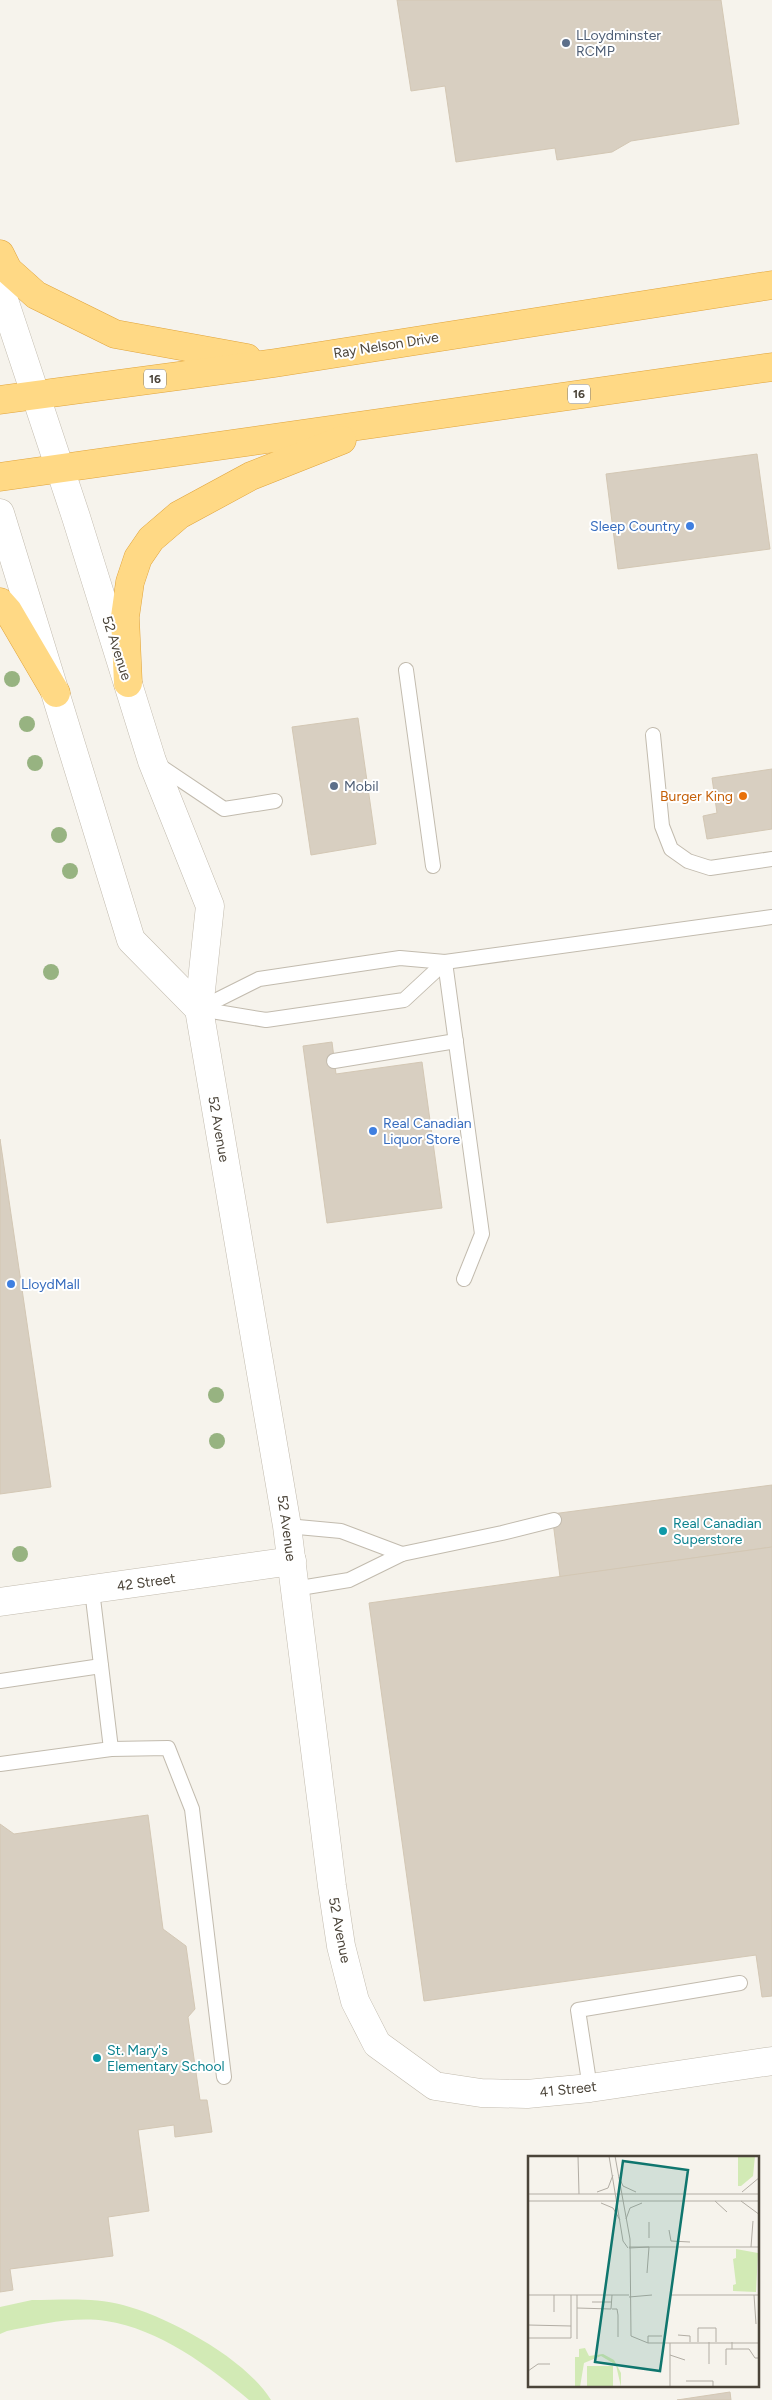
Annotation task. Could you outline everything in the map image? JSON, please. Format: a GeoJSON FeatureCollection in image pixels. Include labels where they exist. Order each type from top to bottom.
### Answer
{"type":"FeatureCollection","features":[{"type":"Feature","properties":{"kind":"highway"},"geometry":{"type":"LineString","coordinates":[[0,254],[8,270],[36,295],[115,334],[275,363]]}},
{"type":"Feature","properties":{"kind":"highway","name":"Ray Nelson Drive"},"geometry":{"type":"LineString","coordinates":[[0,400],[275,363],[772,285]]}},
{"type":"Feature","properties":{"kind":"highway","name":"16"},"geometry":{"type":"LineString","coordinates":[[0,477],[772,367]]}},
{"type":"Feature","properties":{"kind":"highway"},"geometry":{"type":"LineString","coordinates":[[128,683],[125,617],[130,582],[138,558],[151,539],[178,515],[251,476],[386,423]]}},
{"type":"Feature","properties":{"kind":"highway"},"geometry":{"type":"LineString","coordinates":[[0,602],[8,611],[56,693]]}},
{"type":"Feature","properties":{"kind":"street","name":"52 Avenue"},"geometry":{"type":"LineString","coordinates":[[0,288],[152,761],[210,906],[199,1009],[288,1526],[294,1589],[341,1946],[355,2001],[377,2044]]}},
{"type":"Feature","properties":{"kind":"street"},"geometry":{"type":"LineString","coordinates":[[0,513],[132,940],[199,1009]]}},
{"type":"Feature","properties":{"kind":"street","name":"42 Street"},"geometry":{"type":"LineString","coordinates":[[0,1602],[292,1562]]}},
{"type":"Feature","properties":{"kind":"street","name":"41 Street"},"geometry":{"type":"LineString","coordinates":[[377,2044],[435,2086],[490,2093],[527,2094],[590,2088],[772,2061]]}},
{"type":"Feature","properties":{"kind":"lane"},"geometry":{"type":"LineString","coordinates":[[406,670],[433,866]]}},
{"type":"Feature","properties":{"kind":"lane"},"geometry":{"type":"LineString","coordinates":[[654,735],[662,826],[671,849],[688,861],[710,868],[772,859]]}},
{"type":"Feature","properties":{"kind":"lane"},"geometry":{"type":"LineString","coordinates":[[152,761],[224,809],[275,802]]}},
{"type":"Feature","properties":{"kind":"lane"},"geometry":{"type":"LineString","coordinates":[[199,1009],[259,979],[400,958],[445,962],[772,916]]}},
{"type":"Feature","properties":{"kind":"lane"},"geometry":{"type":"LineString","coordinates":[[199,1009],[266,1020],[404,1000],[445,962]]}},
{"type":"Feature","properties":{"kind":"lane"},"geometry":{"type":"LineString","coordinates":[[445,962],[482,1234],[464,1279]]}},
{"type":"Feature","properties":{"kind":"lane"},"geometry":{"type":"LineString","coordinates":[[334,1061],[456,1041]]}},
{"type":"Feature","properties":{"kind":"lane"},"geometry":{"type":"LineString","coordinates":[[294,1589],[349,1580],[402,1554],[554,1520]]}},
{"type":"Feature","properties":{"kind":"lane"},"geometry":{"type":"LineString","coordinates":[[288,1526],[341,1531],[402,1554]]}},
{"type":"Feature","properties":{"kind":"lane"},"geometry":{"type":"LineString","coordinates":[[92,1590],[112,1749]]}},
{"type":"Feature","properties":{"kind":"lane"},"geometry":{"type":"LineString","coordinates":[[0,1681],[101,1666]]}},
{"type":"Feature","properties":{"kind":"lane"},"geometry":{"type":"LineString","coordinates":[[0,1764],[112,1749],[168,1748],[192,1809],[224,2077]]}},
{"type":"Feature","properties":{"kind":"lane"},"geometry":{"type":"LineString","coordinates":[[590,2088],[578,2010],[740,1983]]}},
{"type":"Feature","properties":{"kind":"green space"},"geometry":{"type":"Polygon","coordinates":[[[32,2300],[112,2302],[162,2319],[225,2355],[244,2370],[271,2400],[249,2400],[217,2374],[182,2351],[145,2332],[126,2325],[106,2321],[68,2320],[31,2326],[0,2334],[0,2307],[32,2300]]]}},
{"type":"Feature","properties":{"kind":"building","name":"LLoydminster RCMP"},"geometry":{"type":"Polygon","coordinates":[[[397,0],[721,0],[739,124],[631,141],[612,152],[557,160],[555,148],[456,162],[445,86],[411,91],[397,0]]]}},
{"type":"Feature","properties":{"kind":"building"},"geometry":{"type":"Polygon","coordinates":[[[757,454],[770,549],[618,569],[606,474],[757,454]]]}},
{"type":"Feature","properties":{"kind":"building","name":"Mobil"},"geometry":{"type":"Polygon","coordinates":[[[358,718],[376,844],[311,855],[292,727],[358,718]]]}},
{"type":"Feature","properties":{"kind":"building","name":"Burger King"},"geometry":{"type":"Polygon","coordinates":[[[772,769],[772,829],[707,839],[703,816],[717,813],[712,778],[772,769]]]}},
{"type":"Feature","properties":{"kind":"building","name":"Real Canadian Liquor Store"},"geometry":{"type":"Polygon","coordinates":[[[332,1042],[336,1074],[422,1062],[442,1208],[327,1223],[303,1046],[332,1042]]]}},
{"type":"Feature","properties":{"kind":"building","name":"LloydMall"},"geometry":{"type":"Polygon","coordinates":[[[0,1139],[51,1487],[0,1494],[0,1139]]]}},
{"type":"Feature","properties":{"kind":"building","name":"Real Canadian Superstore"},"geometry":{"type":"Polygon","coordinates":[[[772,1485],[772,1547],[560,1577],[552,1514],[772,1485]]]}},
{"type":"Feature","properties":{"kind":"building","name":"Real Canadian Superstore"},"geometry":{"type":"Polygon","coordinates":[[[772,1547],[772,1996],[762,1997],[756,1955],[424,2001],[369,1603],[772,1547]]]}},
{"type":"Feature","properties":{"kind":"building","name":"St. Mary's Elementary School"},"geometry":{"type":"Polygon","coordinates":[[[148,1815],[163,1929],[186,1946],[195,2009],[188,2017],[200,2100],[207,2100],[212,2132],[175,2137],[174,2125],[138,2130],[149,2211],[108,2217],[113,2256],[10,2269],[13,2290],[0,2292],[0,1824],[14,1834],[148,1815]]]}},
{"type":"Feature","properties":{"kind":"building"},"geometry":{"type":"Polygon","coordinates":[[[730,2392],[731,2400],[677,2400],[730,2392]]]}},
{"type":"Feature","properties":{"kind":"place","name":"LLoydminster RCMP"},"geometry":{"type":"Point","coordinates":[566,43]}},
{"type":"Feature","properties":{"kind":"place","name":"Sleep Country"},"geometry":{"type":"Point","coordinates":[690,526]}},
{"type":"Feature","properties":{"kind":"place","name":"Mobil"},"geometry":{"type":"Point","coordinates":[334,786]}},
{"type":"Feature","properties":{"kind":"place","name":"Burger King"},"geometry":{"type":"Point","coordinates":[743,796]}},
{"type":"Feature","properties":{"kind":"place","name":"Real Canadian Liquor Store"},"geometry":{"type":"Point","coordinates":[373,1131]}},
{"type":"Feature","properties":{"kind":"place","name":"LloydMall"},"geometry":{"type":"Point","coordinates":[11,1284]}},
{"type":"Feature","properties":{"kind":"place","name":"Real Canadian Superstore"},"geometry":{"type":"Point","coordinates":[663,1531]}},
{"type":"Feature","properties":{"kind":"place","name":"St. Mary's Elementary School"},"geometry":{"type":"Point","coordinates":[97,2058]}}]}
